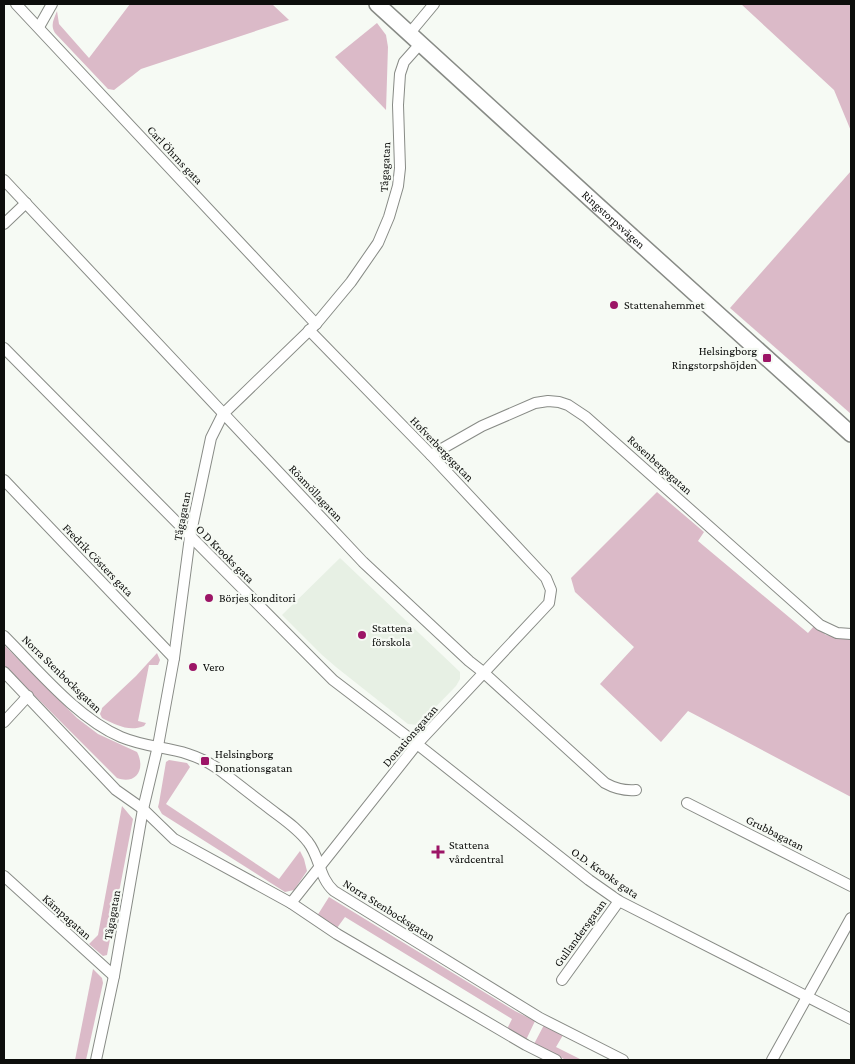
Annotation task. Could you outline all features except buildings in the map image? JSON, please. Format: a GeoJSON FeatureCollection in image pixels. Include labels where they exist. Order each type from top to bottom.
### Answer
{"type":"FeatureCollection","features":[{"type":"Feature","properties":{"kind":"street","name":"Carl Öhrns gata"},"geometry":{"type":"LineString","coordinates":[[16,4],[312,327]]}},
{"type":"Feature","properties":{"kind":"street"},"geometry":{"type":"LineString","coordinates":[[38,27],[52,4]]}},
{"type":"Feature","properties":{"kind":"street","name":"Ringstorpsvägen"},"geometry":{"type":"LineString","coordinates":[[377,4],[851,434]]}},
{"type":"Feature","properties":{"kind":"street"},"geometry":{"type":"LineString","coordinates":[[409,34],[434,4]]}},
{"type":"Feature","properties":{"kind":"street","name":"Tågagatan"},"geometry":{"type":"LineString","coordinates":[[96,1060],[114,976],[143,809],[158,746],[174,658],[190,537],[211,438],[223,414],[312,327],[369,257],[390,217],[398,186],[400,168],[398,104],[400,74],[404,62],[420,44]]}},
{"type":"Feature","properties":{"kind":"street","name":"Röamöllagatan"},"geometry":{"type":"LineString","coordinates":[[4,180],[363,562],[470,662],[484,672],[605,783],[612,787],[636,790]]}},
{"type":"Feature","properties":{"kind":"street"},"geometry":{"type":"LineString","coordinates":[[4,224],[26,203]]}},
{"type":"Feature","properties":{"kind":"street","name":"Hofverbergsgatan"},"geometry":{"type":"LineString","coordinates":[[312,327],[546,578],[551,590]]}},
{"type":"Feature","properties":{"kind":"street","name":"O D Krooks gata"},"geometry":{"type":"LineString","coordinates":[[4,348],[333,680],[417,744]]}},
{"type":"Feature","properties":{"kind":"street","name":"Rosenbergsgatan"},"geometry":{"type":"LineString","coordinates":[[431,455],[482,426],[534,403],[548,401],[568,405],[592,422],[820,625],[837,633],[851,634]]}},
{"type":"Feature","properties":{"kind":"street","name":"Fredrik Cösters gata"},"geometry":{"type":"LineString","coordinates":[[4,480],[174,658]]}},
{"type":"Feature","properties":{"kind":"street","name":"Donationsgatan"},"geometry":{"type":"LineString","coordinates":[[291,903],[417,744],[549,603],[551,590]]}},
{"type":"Feature","properties":{"kind":"street","name":"Norra Stenbocksgatan"},"geometry":{"type":"LineString","coordinates":[[4,636],[79,711],[93,722],[134,742],[187,753],[217,768],[301,833],[312,847],[326,883],[334,891],[540,1018],[623,1060]]}},
{"type":"Feature","properties":{"kind":"street"},"geometry":{"type":"LineString","coordinates":[[4,672],[116,790],[143,809],[174,839],[291,903],[345,939],[526,1045],[556,1060]]}},
{"type":"Feature","properties":{"kind":"street"},"geometry":{"type":"LineString","coordinates":[[4,722],[28,696]]}},
{"type":"Feature","properties":{"kind":"street","name":"O.D. Krooks gata"},"geometry":{"type":"LineString","coordinates":[[417,744],[618,901],[851,1019]]}},
{"type":"Feature","properties":{"kind":"street","name":"Grubbagatan"},"geometry":{"type":"LineString","coordinates":[[687,803],[851,886]]}},
{"type":"Feature","properties":{"kind":"street","name":"Kämpagatan"},"geometry":{"type":"LineString","coordinates":[[4,876],[114,976]]}},
{"type":"Feature","properties":{"kind":"street","name":"Gullandersgatan"},"geometry":{"type":"LineString","coordinates":[[562,980],[618,901]]}},
{"type":"Feature","properties":{"kind":"street"},"geometry":{"type":"LineString","coordinates":[[772,1060],[851,918]]}},
{"type":"Feature","properties":{"kind":"shaded area"},"geometry":{"type":"Polygon","coordinates":[[[130,4],[272,4],[289,20],[141,69],[114,90],[108,89],[55,33],[53,22],[57,11],[59,24],[89,58],[130,4]]]}},
{"type":"Feature","properties":{"kind":"shaded area"},"geometry":{"type":"Polygon","coordinates":[[[741,4],[851,4],[851,131],[834,90],[741,4]]]}},
{"type":"Feature","properties":{"kind":"shaded area"},"geometry":{"type":"Polygon","coordinates":[[[377,23],[386,35],[388,47],[386,110],[335,57],[377,23]]]}},
{"type":"Feature","properties":{"kind":"shaded area"},"geometry":{"type":"Polygon","coordinates":[[[851,171],[851,414],[730,308],[851,171]]]}},
{"type":"Feature","properties":{"kind":"shaded area"},"geometry":{"type":"Polygon","coordinates":[[[657,492],[704,532],[698,541],[808,633],[814,626],[826,635],[851,639],[851,797],[688,711],[661,742],[600,684],[634,647],[575,592],[571,578],[657,492]]]}},
{"type":"Feature","properties":{"kind":"shaded area","name":"Stattena förskola"},"geometry":{"type":"Polygon","coordinates":[[[340,558],[460,672],[460,679],[456,686],[418,725],[408,724],[336,667],[282,615],[340,558]]]}},
{"type":"Feature","properties":{"kind":"shaded area"},"geometry":{"type":"Polygon","coordinates":[[[4,645],[77,718],[98,734],[137,752],[140,758],[138,774],[124,780],[117,778],[4,665],[4,645]]]}},
{"type":"Feature","properties":{"kind":"shaded area"},"geometry":{"type":"Polygon","coordinates":[[[157,653],[160,660],[158,665],[149,665],[138,721],[146,723],[144,726],[128,728],[102,718],[100,714],[102,708],[157,653]]]}},
{"type":"Feature","properties":{"kind":"shaded area"},"geometry":{"type":"Polygon","coordinates":[[[169,760],[187,763],[190,767],[166,804],[279,879],[300,851],[307,871],[294,890],[285,892],[162,814],[158,807],[166,762],[169,760]]]}},
{"type":"Feature","properties":{"kind":"shaded area"},"geometry":{"type":"Polygon","coordinates":[[[122,806],[133,819],[107,955],[103,956],[89,944],[98,935],[122,806]]]}},
{"type":"Feature","properties":{"kind":"shaded area"},"geometry":{"type":"Polygon","coordinates":[[[329,897],[515,1011],[535,1021],[526,1040],[507,1029],[512,1019],[345,917],[337,928],[317,916],[329,897]]]}},
{"type":"Feature","properties":{"kind":"shaded area"},"geometry":{"type":"Polygon","coordinates":[[[93,969],[102,978],[103,983],[86,1060],[75,1060],[93,969]]]}},
{"type":"Feature","properties":{"kind":"shaded area"},"geometry":{"type":"Polygon","coordinates":[[[544,1025],[563,1035],[556,1047],[582,1060],[566,1060],[534,1044],[544,1025]]]}},
{"type":"Feature","properties":{"kind":"place","name":"Stattenahemmet"},"geometry":{"type":"Point","coordinates":[614,305]}},
{"type":"Feature","properties":{"kind":"place","name":"Helsingborg Ringstorpshöjden"},"geometry":{"type":"Point","coordinates":[767,358]}},
{"type":"Feature","properties":{"kind":"place","name":"Börjes konditori"},"geometry":{"type":"Point","coordinates":[209,598]}},
{"type":"Feature","properties":{"kind":"place","name":"Stattena förskola"},"geometry":{"type":"Point","coordinates":[362,635]}},
{"type":"Feature","properties":{"kind":"place","name":"Vero"},"geometry":{"type":"Point","coordinates":[193,667]}},
{"type":"Feature","properties":{"kind":"place","name":"Helsingborg Donationsgatan"},"geometry":{"type":"Point","coordinates":[205,761]}},
{"type":"Feature","properties":{"kind":"place","name":"Stattena vårdcentral"},"geometry":{"type":"Point","coordinates":[438,852]}}]}
